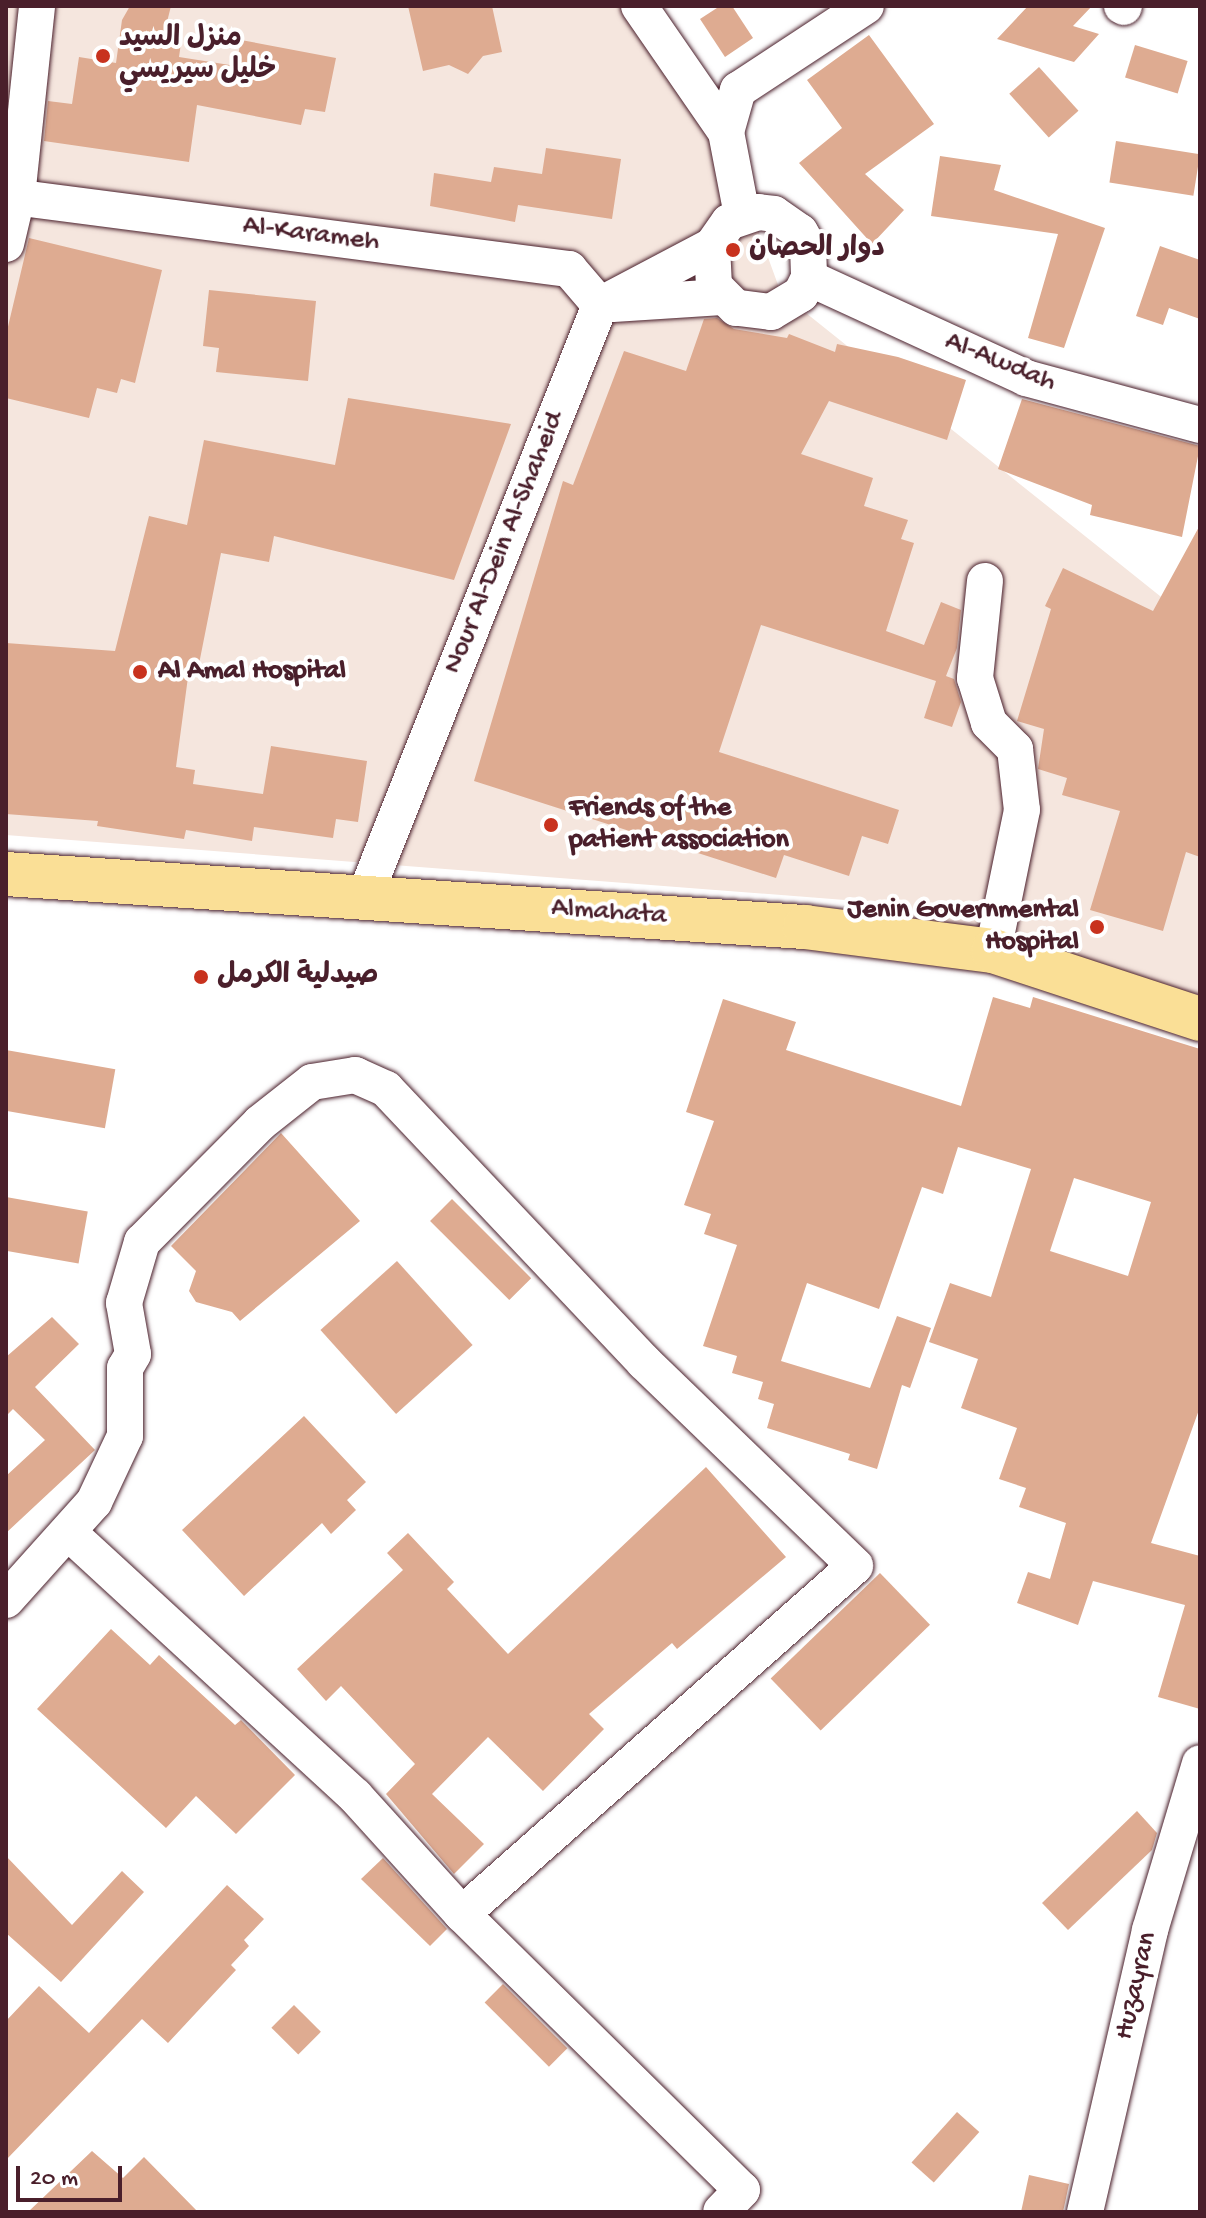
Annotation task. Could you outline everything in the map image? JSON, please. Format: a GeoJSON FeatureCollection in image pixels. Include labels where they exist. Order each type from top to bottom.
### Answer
{"type":"FeatureCollection","features":[{"type":"Feature","properties":{"kind":"main road","name":"Almahata"},"geometry":{"type":"LineString","coordinates":[[6,874],[805,927],[993,951],[1200,1019]]}},
{"type":"Feature","properties":{"kind":"street"},"geometry":{"type":"LineString","coordinates":[[6,244],[37,6]]}},
{"type":"Feature","properties":{"kind":"street"},"geometry":{"type":"LineString","coordinates":[[639,6],[726,132],[742,215]]}},
{"type":"Feature","properties":{"kind":"street"},"geometry":{"type":"LineString","coordinates":[[726,132],[738,90],[866,6]]}},
{"type":"Feature","properties":{"kind":"street","name":"Al-Karameh"},"geometry":{"type":"LineString","coordinates":[[12,196],[569,269],[600,305]]}},
{"type":"Feature","properties":{"kind":"street"},"geometry":{"type":"LineString","coordinates":[[774,214],[800,232],[808,246],[809,278],[801,294],[771,312],[736,308],[722,297],[710,274],[712,246],[718,233],[742,215],[774,214]]}},
{"type":"Feature","properties":{"kind":"street"},"geometry":{"type":"LineString","coordinates":[[600,305],[712,246]]}},
{"type":"Feature","properties":{"kind":"street","name":"Al-Awdah"},"geometry":{"type":"LineString","coordinates":[[809,278],[1026,378],[1200,425]]}},
{"type":"Feature","properties":{"kind":"street"},"geometry":{"type":"LineString","coordinates":[[600,305],[722,297]]}},
{"type":"Feature","properties":{"kind":"street","name":"Nour Al-Dein Al-Shaheid"},"geometry":{"type":"LineString","coordinates":[[365,896],[600,305]]}},
{"type":"Feature","properties":{"kind":"street"},"geometry":{"type":"LineString","coordinates":[[985,581],[975,678],[989,723],[1015,749],[1022,810],[993,951]]}},
{"type":"Feature","properties":{"kind":"street"},"geometry":{"type":"LineString","coordinates":[[6,1600],[94,1502],[125,1436],[125,1368],[133,1354],[124,1303],[142,1242],[260,1123],[312,1082],[355,1075],[386,1089],[644,1362],[855,1566],[462,1914]]}},
{"type":"Feature","properties":{"kind":"street"},"geometry":{"type":"LineString","coordinates":[[69,1533],[355,1796],[462,1914],[742,2190],[721,2212]]}},
{"type":"Feature","properties":{"kind":"street","name":"Huzayran"},"geometry":{"type":"LineString","coordinates":[[1085,2212],[1150,1930],[1197,1780]]}},
{"type":"Feature","properties":{"kind":"shaded area"},"geometry":{"type":"Polygon","coordinates":[[[6,6],[647,6],[708,93],[781,293],[1200,628],[1200,995],[845,900],[6,835],[6,6]]]}},
{"type":"Feature","properties":{"kind":"building"},"geometry":{"type":"Polygon","coordinates":[[[130,6],[171,6],[166,26],[183,29],[179,57],[236,66],[241,40],[336,58],[325,112],[305,109],[301,125],[197,105],[189,162],[44,141],[48,101],[72,104],[79,57],[116,63],[122,20],[130,6]]]}},
{"type":"Feature","properties":{"kind":"building"},"geometry":{"type":"Polygon","coordinates":[[[408,6],[492,6],[502,52],[483,56],[468,74],[449,65],[423,71],[408,6]]]}},
{"type":"Feature","properties":{"kind":"building"},"geometry":{"type":"Polygon","coordinates":[[[720,6],[732,6],[753,38],[725,57],[700,19],[720,6]]]}},
{"type":"Feature","properties":{"kind":"building"},"geometry":{"type":"Polygon","coordinates":[[[1028,6],[1092,6],[1073,26],[1099,34],[1074,62],[997,39],[1028,6]]]}},
{"type":"Feature","properties":{"kind":"building"},"geometry":{"type":"Polygon","coordinates":[[[869,35],[934,124],[865,174],[904,210],[872,244],[799,163],[842,128],[807,80],[869,35]]]}},
{"type":"Feature","properties":{"kind":"building"},"geometry":{"type":"Polygon","coordinates":[[[1135,45],[1188,61],[1178,94],[1125,78],[1135,45]]]}},
{"type":"Feature","properties":{"kind":"building"},"geometry":{"type":"Polygon","coordinates":[[[1039,67],[1078,111],[1049,138],[1009,94],[1039,67]]]}},
{"type":"Feature","properties":{"kind":"building"},"geometry":{"type":"Polygon","coordinates":[[[1116,141],[1200,154],[1193,196],[1109,182],[1116,141]]]}},
{"type":"Feature","properties":{"kind":"building"},"geometry":{"type":"Polygon","coordinates":[[[546,148],[621,159],[612,219],[518,205],[515,222],[430,206],[434,173],[491,182],[494,167],[542,174],[546,148]]]}},
{"type":"Feature","properties":{"kind":"building"},"geometry":{"type":"Polygon","coordinates":[[[940,156],[1001,165],[994,190],[1105,228],[1064,348],[1028,338],[1058,234],[931,216],[940,156]]]}},
{"type":"Feature","properties":{"kind":"building"},"geometry":{"type":"Polygon","coordinates":[[[29,238],[162,270],[135,383],[121,379],[117,393],[97,388],[89,418],[6,398],[6,335],[29,238]]]}},
{"type":"Feature","properties":{"kind":"building"},"geometry":{"type":"Polygon","coordinates":[[[1160,246],[1200,260],[1200,319],[1169,308],[1163,325],[1136,316],[1160,246]]]}},
{"type":"Feature","properties":{"kind":"building"},"geometry":{"type":"Polygon","coordinates":[[[209,290],[316,301],[308,381],[216,372],[219,348],[203,346],[209,290]]]}},
{"type":"Feature","properties":{"kind":"building"},"geometry":{"type":"Polygon","coordinates":[[[717,318],[734,329],[787,338],[789,334],[835,352],[837,344],[898,357],[966,380],[947,440],[829,401],[801,454],[873,478],[864,506],[908,520],[901,539],[914,543],[886,631],[924,645],[941,602],[961,610],[957,648],[946,676],[954,679],[961,702],[952,727],[924,718],[936,681],[761,625],[719,752],[899,810],[888,844],[862,836],[849,876],[784,855],[776,878],[474,781],[563,481],[573,485],[624,351],[686,371],[704,319],[717,318]]]}},
{"type":"Feature","properties":{"kind":"building"},"geometry":{"type":"Polygon","coordinates":[[[348,398],[511,424],[454,580],[274,536],[269,562],[221,553],[199,664],[190,662],[176,767],[195,770],[193,784],[263,794],[271,746],[367,761],[358,822],[336,819],[333,838],[254,827],[252,841],[186,830],[184,839],[97,826],[98,821],[6,814],[6,643],[115,651],[149,516],[187,525],[204,440],[335,465],[348,398]]]}},
{"type":"Feature","properties":{"kind":"building"},"geometry":{"type":"Polygon","coordinates":[[[1022,399],[1200,446],[1182,537],[1090,515],[1092,505],[998,469],[1022,399]]]}},
{"type":"Feature","properties":{"kind":"building"},"geometry":{"type":"Polygon","coordinates":[[[1200,525],[1200,857],[1186,852],[1163,931],[1090,910],[1120,811],[1062,795],[1067,778],[1038,769],[1044,729],[1017,721],[1051,609],[1045,606],[1063,568],[1153,611],[1200,525]]]}},
{"type":"Feature","properties":{"kind":"building"},"geometry":{"type":"Polygon","coordinates":[[[993,997],[1030,1008],[1033,997],[1200,1049],[1200,1407],[1151,1543],[1200,1556],[1200,1709],[1158,1697],[1185,1605],[1093,1581],[1078,1625],[1017,1603],[1028,1572],[1050,1579],[1066,1523],[1019,1507],[1026,1488],[999,1479],[1017,1428],[961,1408],[978,1359],[929,1342],[950,1283],[991,1297],[1031,1169],[958,1147],[943,1194],[922,1187],[879,1309],[807,1283],[781,1361],[870,1388],[897,1316],[931,1328],[910,1388],[902,1385],[877,1469],[848,1460],[850,1454],[767,1428],[774,1404],[758,1399],[763,1382],[732,1373],[737,1356],[703,1346],[737,1245],[704,1234],[711,1214],[684,1205],[714,1121],[686,1112],[723,999],[796,1022],[786,1050],[961,1106],[993,997]],[[1074,1178],[1050,1251],[1128,1276],[1151,1202],[1074,1178]]]}},
{"type":"Feature","properties":{"kind":"building"},"geometry":{"type":"Polygon","coordinates":[[[6,1050],[115,1069],[105,1128],[6,1111],[6,1050]]]}},
{"type":"Feature","properties":{"kind":"building"},"geometry":{"type":"Polygon","coordinates":[[[281,1133],[360,1221],[240,1321],[232,1312],[196,1302],[189,1291],[196,1271],[171,1246],[281,1133]]]}},
{"type":"Feature","properties":{"kind":"building"},"geometry":{"type":"Polygon","coordinates":[[[6,1197],[88,1211],[79,1264],[6,1251],[6,1197]]]}},
{"type":"Feature","properties":{"kind":"building"},"geometry":{"type":"Polygon","coordinates":[[[452,1199],[531,1278],[509,1300],[430,1221],[452,1199]]]}},
{"type":"Feature","properties":{"kind":"building"},"geometry":{"type":"Polygon","coordinates":[[[397,1261],[473,1345],[396,1414],[320,1330],[397,1261]]]}},
{"type":"Feature","properties":{"kind":"building"},"geometry":{"type":"Polygon","coordinates":[[[52,1317],[79,1344],[35,1387],[95,1450],[6,1533],[6,1476],[45,1440],[13,1409],[6,1416],[6,1357],[52,1317]]]}},
{"type":"Feature","properties":{"kind":"building"},"geometry":{"type":"Polygon","coordinates":[[[304,1416],[366,1482],[347,1500],[356,1510],[331,1534],[322,1523],[244,1596],[182,1530],[304,1416]]]}},
{"type":"Feature","properties":{"kind":"building"},"geometry":{"type":"Polygon","coordinates":[[[706,1467],[786,1557],[677,1649],[672,1643],[589,1714],[604,1729],[543,1791],[488,1737],[432,1794],[484,1844],[454,1874],[386,1794],[415,1764],[341,1686],[326,1701],[297,1669],[403,1570],[387,1553],[408,1533],[454,1582],[447,1589],[508,1654],[706,1467]]]}},
{"type":"Feature","properties":{"kind":"building"},"geometry":{"type":"Polygon","coordinates":[[[880,1573],[930,1625],[821,1730],[771,1679],[880,1573]]]}},
{"type":"Feature","properties":{"kind":"building"},"geometry":{"type":"Polygon","coordinates":[[[111,1629],[150,1665],[159,1655],[235,1725],[241,1720],[295,1775],[236,1834],[196,1796],[166,1828],[37,1709],[111,1629]]]}},
{"type":"Feature","properties":{"kind":"building"},"geometry":{"type":"Polygon","coordinates":[[[1137,1811],[1157,1833],[1152,1850],[1068,1930],[1042,1903],[1137,1811]]]}},
{"type":"Feature","properties":{"kind":"building"},"geometry":{"type":"Polygon","coordinates":[[[6,1856],[72,1925],[122,1871],[144,1892],[61,1982],[6,1933],[6,1856]]]}},
{"type":"Feature","properties":{"kind":"building"},"geometry":{"type":"Polygon","coordinates":[[[383,1858],[447,1929],[430,1946],[361,1879],[383,1858]]]}},
{"type":"Feature","properties":{"kind":"building"},"geometry":{"type":"Polygon","coordinates":[[[227,1885],[264,1919],[244,1940],[249,1946],[231,1965],[236,1970],[168,2043],[142,2019],[6,2160],[6,2021],[39,1986],[89,2033],[227,1885]]]}},
{"type":"Feature","properties":{"kind":"building"},"geometry":{"type":"Polygon","coordinates":[[[503,1984],[567,2048],[549,2067],[485,2002],[503,1984]]]}},
{"type":"Feature","properties":{"kind":"building"},"geometry":{"type":"Polygon","coordinates":[[[294,2005],[321,2032],[298,2054],[271,2028],[294,2005]]]}},
{"type":"Feature","properties":{"kind":"building"},"geometry":{"type":"Polygon","coordinates":[[[957,2112],[979,2132],[934,2183],[911,2163],[957,2112]]]}},
{"type":"Feature","properties":{"kind":"building"},"geometry":{"type":"Polygon","coordinates":[[[92,2151],[123,2178],[144,2157],[198,2212],[28,2212],[92,2151]]]}},
{"type":"Feature","properties":{"kind":"building"},"geometry":{"type":"Polygon","coordinates":[[[1029,2175],[1069,2184],[1063,2212],[1021,2212],[1029,2175]]]}},
{"type":"Feature","properties":{"kind":"place","name":"منزل السيد خليل سيريسي"},"geometry":{"type":"Point","coordinates":[103,56]}},
{"type":"Feature","properties":{"kind":"place","name":"دوار الحصان"},"geometry":{"type":"Point","coordinates":[733,250]}},
{"type":"Feature","properties":{"kind":"place","name":"Al Amal Hospital"},"geometry":{"type":"Point","coordinates":[140,672]}},
{"type":"Feature","properties":{"kind":"place","name":"Friends of the patient association"},"geometry":{"type":"Point","coordinates":[551,825]}},
{"type":"Feature","properties":{"kind":"place","name":"Jenin Governmental Hospital"},"geometry":{"type":"Point","coordinates":[1097,927]}},
{"type":"Feature","properties":{"kind":"place","name":"صيدلية الكرمل"},"geometry":{"type":"Point","coordinates":[201,977]}}]}
